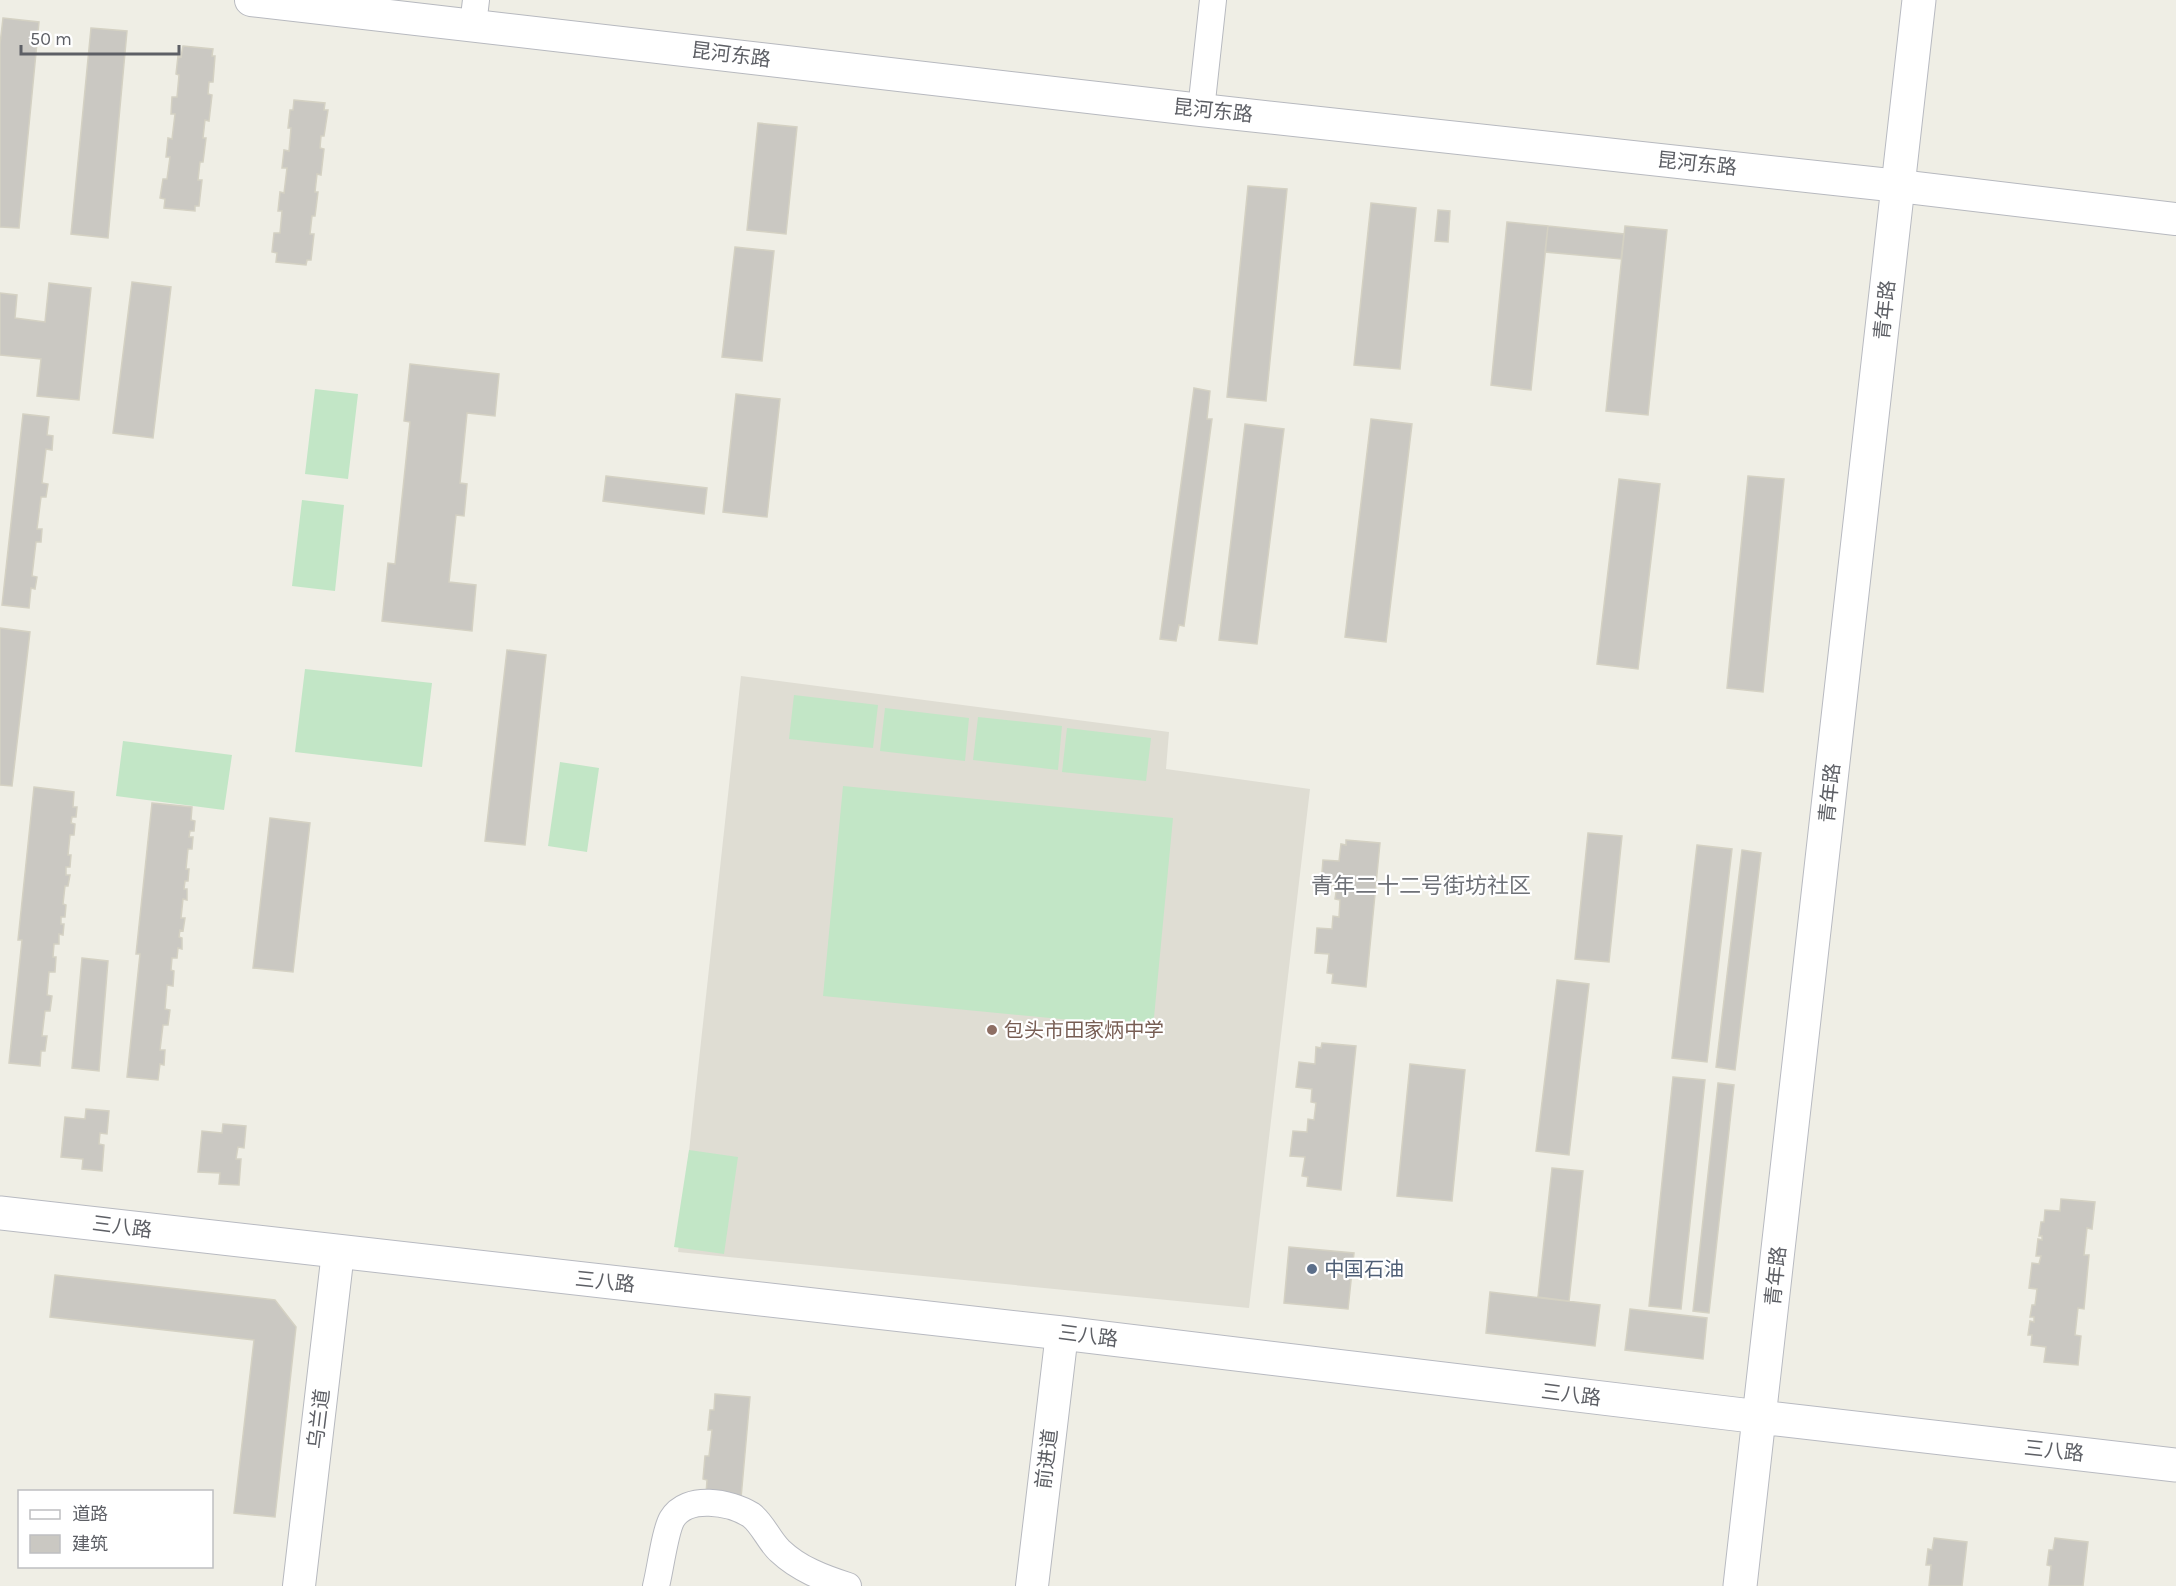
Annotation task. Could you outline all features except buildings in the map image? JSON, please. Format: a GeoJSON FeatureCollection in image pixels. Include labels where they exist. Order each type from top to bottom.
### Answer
{"type":"FeatureCollection","features":[{"type":"Feature","properties":{"kind":"main road","name":"青年路"},"geometry":{"type":"LineString","coordinates":[[1740,1586],[1919,0]]}},
{"type":"Feature","properties":{"kind":"main road","name":"三八路"},"geometry":{"type":"LineString","coordinates":[[0,1213],[1062,1333],[1760,1418],[2176,1465]]}},
{"type":"Feature","properties":{"kind":"street","name":"昆河东路"},"geometry":{"type":"LineString","coordinates":[[251,0],[474,12],[1201,110],[1899,186],[2176,219]]}},
{"type":"Feature","properties":{"kind":"street"},"geometry":{"type":"LineString","coordinates":[[1201,110],[1213,0]]}},
{"type":"Feature","properties":{"kind":"street","name":"乌兰道"},"geometry":{"type":"LineString","coordinates":[[299,1586],[338,1252]]}},
{"type":"Feature","properties":{"kind":"street","name":"前进道"},"geometry":{"type":"LineString","coordinates":[[1032,1586],[1062,1333]]}},
{"type":"Feature","properties":{"kind":"street"},"geometry":{"type":"LineString","coordinates":[[656,1586],[671,1521],[680,1509],[706,1503],[732,1506],[753,1516],[780,1551],[814,1575],[848,1586]]}},
{"type":"Feature","properties":{"kind":"shaded area","name":"包头市田家炳中学"},"geometry":{"type":"Polygon","coordinates":[[[741,676],[1169,732],[1166,769],[1310,789],[1249,1308],[678,1252],[741,676]]]}},
{"type":"Feature","properties":{"kind":"green space"},"geometry":{"type":"Polygon","coordinates":[[[315,389],[358,394],[348,479],[305,474],[315,389]]]}},
{"type":"Feature","properties":{"kind":"green space"},"geometry":{"type":"Polygon","coordinates":[[[302,500],[344,505],[335,591],[292,586],[302,500]]]}},
{"type":"Feature","properties":{"kind":"green space"},"geometry":{"type":"Polygon","coordinates":[[[305,669],[432,683],[422,767],[295,752],[305,669]]]}},
{"type":"Feature","properties":{"kind":"green space"},"geometry":{"type":"Polygon","coordinates":[[[794,695],[878,705],[873,748],[789,739],[794,695]]]}},
{"type":"Feature","properties":{"kind":"green space"},"geometry":{"type":"Polygon","coordinates":[[[885,708],[969,718],[965,761],[880,751],[885,708]]]}},
{"type":"Feature","properties":{"kind":"green space"},"geometry":{"type":"Polygon","coordinates":[[[978,717],[1062,726],[1058,770],[973,760],[978,717]]]}},
{"type":"Feature","properties":{"kind":"green space"},"geometry":{"type":"Polygon","coordinates":[[[1067,728],[1151,738],[1146,781],[1062,772],[1067,728]]]}},
{"type":"Feature","properties":{"kind":"green space"},"geometry":{"type":"Polygon","coordinates":[[[123,741],[232,755],[224,810],[116,796],[123,741]]]}},
{"type":"Feature","properties":{"kind":"green space"},"geometry":{"type":"Polygon","coordinates":[[[560,762],[599,768],[587,852],[548,846],[560,762]]]}},
{"type":"Feature","properties":{"kind":"green space"},"geometry":{"type":"Polygon","coordinates":[[[843,786],[1173,818],[1153,1028],[823,996],[843,786]]]}},
{"type":"Feature","properties":{"kind":"green space"},"geometry":{"type":"Polygon","coordinates":[[[689,1150],[738,1157],[724,1254],[674,1247],[689,1150]]]}},
{"type":"Feature","properties":{"kind":"place","name":"包头市田家炳中学"},"geometry":{"type":"Point","coordinates":[992,1030]}},
{"type":"Feature","properties":{"kind":"place","name":"中国石油"},"geometry":{"type":"Point","coordinates":[1312,1269]}},
{"type":"Feature","properties":{"kind":"district","name":"青年二十二号街坊社区"},"geometry":{"type":"Point","coordinates":[1421,886]}}]}
